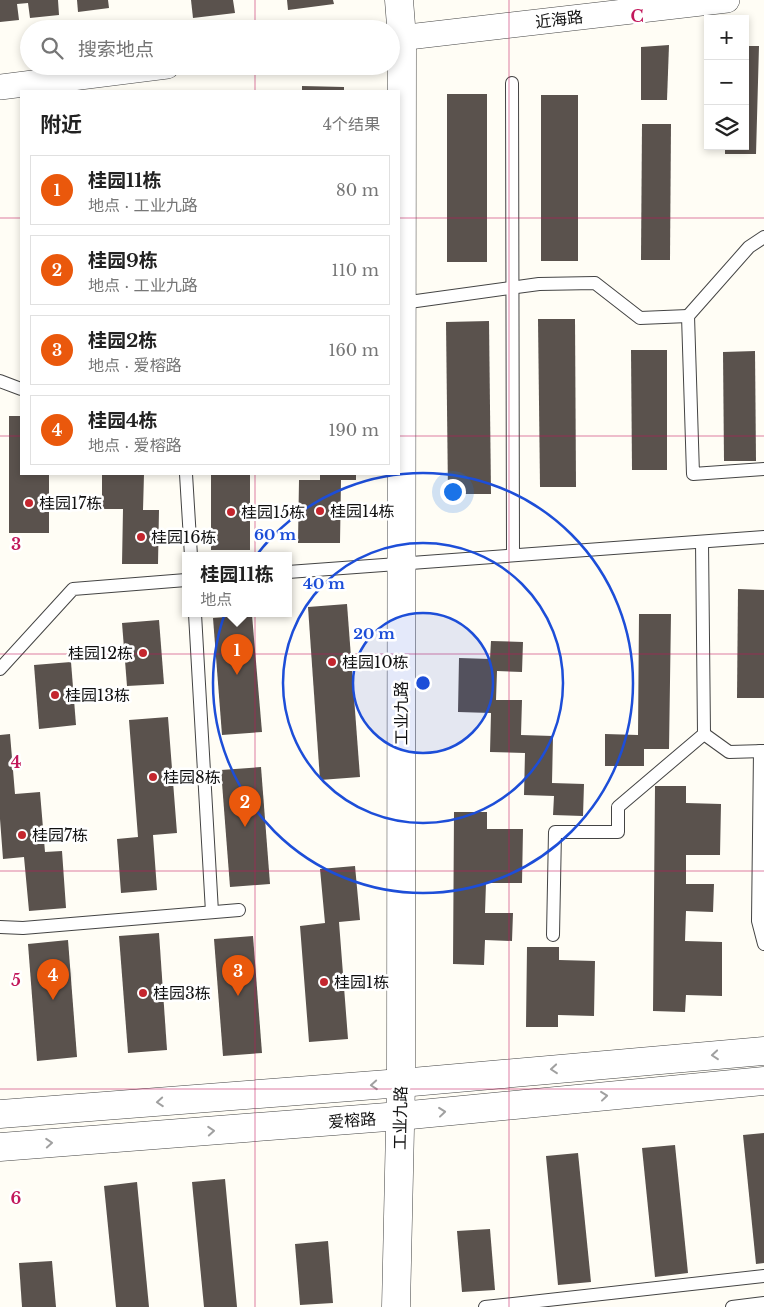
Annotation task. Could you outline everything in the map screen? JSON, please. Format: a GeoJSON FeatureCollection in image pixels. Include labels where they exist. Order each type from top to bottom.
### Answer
{"type":"FeatureCollection","features":[{"type":"Feature","properties":{"kind":"street","name":"工业九路"},"geometry":{"type":"LineString","coordinates":[[398,20],[399,0]]}},
{"type":"Feature","properties":{"kind":"street","name":"近海路"},"geometry":{"type":"LineString","coordinates":[[400,38],[727,0]]}},
{"type":"Feature","properties":{"kind":"street"},"geometry":{"type":"LineString","coordinates":[[0,87],[95,75]]}},
{"type":"Feature","properties":{"kind":"street","name":"工业九路"},"geometry":{"type":"LineString","coordinates":[[398,75],[398,90]]}},
{"type":"Feature","properties":{"kind":"street","name":"工业九路"},"geometry":{"type":"LineString","coordinates":[[396,1307],[401,1083],[402,303],[400,197]]}},
{"type":"Feature","properties":{"kind":"street","name":"爱榕路"},"geometry":{"type":"LineString","coordinates":[[0,1114],[401,1083],[764,1051]]}},
{"type":"Feature","properties":{"kind":"street","name":"爱榕路"},"geometry":{"type":"LineString","coordinates":[[0,1147],[400,1116],[764,1081]]}},
{"type":"Feature","properties":{"kind":"lane"},"geometry":{"type":"LineString","coordinates":[[512,83],[513,555]]}},
{"type":"Feature","properties":{"kind":"lane"},"geometry":{"type":"LineString","coordinates":[[764,237],[749,247],[688,316],[693,474],[764,469]]}},
{"type":"Feature","properties":{"kind":"lane"},"geometry":{"type":"LineString","coordinates":[[402,303],[540,284],[595,283],[640,318],[688,316]]}},
{"type":"Feature","properties":{"kind":"lane"},"geometry":{"type":"LineString","coordinates":[[0,381],[20,389]]}},
{"type":"Feature","properties":{"kind":"lane"},"geometry":{"type":"LineString","coordinates":[[186,475],[191,552]]}},
{"type":"Feature","properties":{"kind":"lane"},"geometry":{"type":"LineString","coordinates":[[292,572],[764,537]]}},
{"type":"Feature","properties":{"kind":"lane"},"geometry":{"type":"LineString","coordinates":[[553,935],[555,832],[618,832],[618,808],[704,734],[702,542]]}},
{"type":"Feature","properties":{"kind":"lane"},"geometry":{"type":"LineString","coordinates":[[0,669],[73,589],[182,580]]}},
{"type":"Feature","properties":{"kind":"lane"},"geometry":{"type":"LineString","coordinates":[[194,617],[212,912]]}},
{"type":"Feature","properties":{"kind":"lane"},"geometry":{"type":"LineString","coordinates":[[704,734],[729,752],[762,751],[758,922],[764,944]]}},
{"type":"Feature","properties":{"kind":"lane"},"geometry":{"type":"LineString","coordinates":[[0,927],[24,928],[239,910]]}},
{"type":"Feature","properties":{"kind":"lane"},"geometry":{"type":"LineString","coordinates":[[485,1307],[764,1276]]}},
{"type":"Feature","properties":{"kind":"lane"},"geometry":{"type":"LineString","coordinates":[[732,1307],[764,1304]]}},
{"type":"Feature","properties":{"kind":"building"},"geometry":{"type":"Polygon","coordinates":[[[0,0],[58,0],[59,15],[30,18],[28,3],[17,4],[19,20],[0,22],[0,0]]]}},
{"type":"Feature","properties":{"kind":"building"},"geometry":{"type":"Polygon","coordinates":[[[77,0],[108,0],[109,8],[78,12],[77,0]]]}},
{"type":"Feature","properties":{"kind":"building"},"geometry":{"type":"Polygon","coordinates":[[[191,0],[233,0],[235,13],[193,18],[191,0]]]}},
{"type":"Feature","properties":{"kind":"building"},"geometry":{"type":"Polygon","coordinates":[[[287,0],[333,0],[334,4],[288,10],[287,0]]]}},
{"type":"Feature","properties":{"kind":"building"},"geometry":{"type":"Polygon","coordinates":[[[669,45],[667,100],[641,100],[641,47],[669,45]]]}},
{"type":"Feature","properties":{"kind":"building"},"geometry":{"type":"Polygon","coordinates":[[[749,46],[759,46],[756,154],[725,154],[725,150],[749,150],[749,46]]]}},
{"type":"Feature","properties":{"kind":"building"},"geometry":{"type":"Polygon","coordinates":[[[302,86],[344,87],[344,90],[302,90],[302,86]]]}},
{"type":"Feature","properties":{"kind":"building"},"geometry":{"type":"Polygon","coordinates":[[[447,94],[487,94],[487,262],[447,262],[447,94]]]}},
{"type":"Feature","properties":{"kind":"building"},"geometry":{"type":"Polygon","coordinates":[[[541,95],[578,95],[578,261],[541,261],[541,95]]]}},
{"type":"Feature","properties":{"kind":"building"},"geometry":{"type":"Polygon","coordinates":[[[642,124],[671,124],[670,260],[641,260],[642,124]]]}},
{"type":"Feature","properties":{"kind":"building"},"geometry":{"type":"Polygon","coordinates":[[[538,319],[575,319],[576,487],[540,487],[538,319]]]}},
{"type":"Feature","properties":{"kind":"building"},"geometry":{"type":"Polygon","coordinates":[[[489,321],[491,494],[448,494],[446,322],[489,321]]]}},
{"type":"Feature","properties":{"kind":"building"},"geometry":{"type":"Polygon","coordinates":[[[631,350],[667,350],[667,470],[632,470],[631,350]]]}},
{"type":"Feature","properties":{"kind":"building"},"geometry":{"type":"Polygon","coordinates":[[[755,351],[756,461],[724,461],[723,352],[755,351]]]}},
{"type":"Feature","properties":{"kind":"building","name":"桂园17栋"},"geometry":{"type":"Polygon","coordinates":[[[9,416],[20,416],[20,475],[49,475],[49,533],[9,533],[9,416]]]}},
{"type":"Feature","properties":{"kind":"building","name":"桂园16栋"},"geometry":{"type":"Polygon","coordinates":[[[102,475],[144,475],[143,510],[159,510],[158,564],[122,564],[123,509],[102,509],[102,475]]]}},
{"type":"Feature","properties":{"kind":"building","name":"桂园15栋"},"geometry":{"type":"Polygon","coordinates":[[[211,475],[250,475],[250,550],[211,550],[211,475]]]}},
{"type":"Feature","properties":{"kind":"building","name":"桂园14栋"},"geometry":{"type":"Polygon","coordinates":[[[320,475],[356,475],[356,480],[341,480],[340,543],[298,543],[299,480],[320,480],[320,475]]]}},
{"type":"Feature","properties":{"kind":"building"},"geometry":{"type":"Polygon","coordinates":[[[738,589],[764,590],[764,698],[737,698],[738,589]]]}},
{"type":"Feature","properties":{"kind":"building","name":"桂园10栋"},"geometry":{"type":"Polygon","coordinates":[[[347,604],[360,777],[320,780],[308,607],[347,604]]]}},
{"type":"Feature","properties":{"kind":"building"},"geometry":{"type":"Polygon","coordinates":[[[639,614],[671,614],[669,749],[644,749],[644,766],[605,766],[605,734],[638,735],[639,614]]]}},
{"type":"Feature","properties":{"kind":"building"},"geometry":{"type":"Polygon","coordinates":[[[252,617],[262,732],[222,735],[213,618],[252,617]]]}},
{"type":"Feature","properties":{"kind":"building","name":"桂园12栋"},"geometry":{"type":"Polygon","coordinates":[[[159,620],[164,684],[127,686],[122,623],[159,620]]]}},
{"type":"Feature","properties":{"kind":"building"},"geometry":{"type":"Polygon","coordinates":[[[491,641],[523,642],[522,672],[497,671],[496,700],[522,700],[521,735],[553,736],[552,783],[584,784],[583,816],[553,815],[554,796],[524,795],[525,753],[490,752],[491,713],[458,712],[459,658],[490,659],[491,641]]]}},
{"type":"Feature","properties":{"kind":"building","name":"桂园13栋"},"geometry":{"type":"Polygon","coordinates":[[[71,662],[76,725],[39,729],[34,665],[71,662]]]}},
{"type":"Feature","properties":{"kind":"building","name":"桂园8栋"},"geometry":{"type":"Polygon","coordinates":[[[168,717],[177,833],[153,835],[157,890],[121,893],[117,839],[138,837],[129,720],[168,717]]]}},
{"type":"Feature","properties":{"kind":"building","name":"桂园7栋"},"geometry":{"type":"Polygon","coordinates":[[[10,734],[15,794],[40,792],[45,852],[62,851],[66,908],[29,911],[24,857],[3,859],[0,819],[0,735],[10,734]]]}},
{"type":"Feature","properties":{"kind":"building"},"geometry":{"type":"Polygon","coordinates":[[[261,767],[270,884],[230,887],[221,770],[261,767]]]}},
{"type":"Feature","properties":{"kind":"building"},"geometry":{"type":"Polygon","coordinates":[[[655,786],[686,786],[686,803],[721,804],[720,855],[686,855],[686,884],[714,884],[713,912],[686,911],[685,941],[722,942],[722,996],[686,995],[685,1012],[653,1011],[655,786]]]}},
{"type":"Feature","properties":{"kind":"building"},"geometry":{"type":"Polygon","coordinates":[[[454,812],[487,812],[487,829],[523,829],[522,883],[486,883],[485,913],[513,913],[512,941],[485,940],[484,965],[453,964],[454,812]]]}},
{"type":"Feature","properties":{"kind":"building","name":"桂园1栋"},"geometry":{"type":"Polygon","coordinates":[[[355,866],[360,920],[339,922],[348,1039],[309,1042],[300,926],[325,923],[320,869],[355,866]]]}},
{"type":"Feature","properties":{"kind":"building","name":"桂园3栋"},"geometry":{"type":"Polygon","coordinates":[[[159,933],[167,1050],[128,1053],[119,936],[159,933]]]}},
{"type":"Feature","properties":{"kind":"building"},"geometry":{"type":"Polygon","coordinates":[[[253,936],[262,1053],[223,1056],[214,939],[253,936]]]}},
{"type":"Feature","properties":{"kind":"building"},"geometry":{"type":"Polygon","coordinates":[[[68,940],[77,1057],[37,1061],[28,944],[68,940]]]}},
{"type":"Feature","properties":{"kind":"building"},"geometry":{"type":"Polygon","coordinates":[[[527,947],[559,947],[559,960],[595,961],[594,1016],[558,1015],[558,1027],[526,1027],[527,947]]]}},
{"type":"Feature","properties":{"kind":"building"},"geometry":{"type":"Polygon","coordinates":[[[764,1133],[764,1263],[756,1264],[743,1135],[764,1133]]]}},
{"type":"Feature","properties":{"kind":"building"},"geometry":{"type":"Polygon","coordinates":[[[675,1145],[688,1273],[655,1277],[642,1148],[675,1145]]]}},
{"type":"Feature","properties":{"kind":"building"},"geometry":{"type":"Polygon","coordinates":[[[578,1153],[591,1282],[558,1285],[546,1156],[578,1153]]]}},
{"type":"Feature","properties":{"kind":"building"},"geometry":{"type":"Polygon","coordinates":[[[225,1179],[237,1307],[204,1307],[192,1182],[225,1179]]]}},
{"type":"Feature","properties":{"kind":"building"},"geometry":{"type":"Polygon","coordinates":[[[137,1182],[149,1307],[116,1307],[104,1186],[137,1182]]]}},
{"type":"Feature","properties":{"kind":"building"},"geometry":{"type":"Polygon","coordinates":[[[490,1229],[495,1290],[462,1292],[457,1231],[490,1229]]]}},
{"type":"Feature","properties":{"kind":"building"},"geometry":{"type":"Polygon","coordinates":[[[328,1241],[333,1303],[300,1305],[295,1244],[328,1241]]]}},
{"type":"Feature","properties":{"kind":"building"},"geometry":{"type":"Polygon","coordinates":[[[52,1261],[56,1307],[22,1307],[19,1263],[52,1261]]]}},
{"type":"Feature","properties":{"kind":"place","name":"桂园17栋"},"geometry":{"type":"Point","coordinates":[29,503]}},
{"type":"Feature","properties":{"kind":"place","name":"桂园14栋"},"geometry":{"type":"Point","coordinates":[320,511]}},
{"type":"Feature","properties":{"kind":"place","name":"桂园15栋"},"geometry":{"type":"Point","coordinates":[231,512]}},
{"type":"Feature","properties":{"kind":"place","name":"桂园16栋"},"geometry":{"type":"Point","coordinates":[141,537]}},
{"type":"Feature","properties":{"kind":"place","name":"桂园12栋"},"geometry":{"type":"Point","coordinates":[143,653]}},
{"type":"Feature","properties":{"kind":"place","name":"桂园10栋"},"geometry":{"type":"Point","coordinates":[332,662]}},
{"type":"Feature","properties":{"kind":"place","name":"桂园11栋"},"geometry":{"type":"Point","coordinates":[237,675]}},
{"type":"Feature","properties":{"kind":"place","name":"桂园13栋"},"geometry":{"type":"Point","coordinates":[55,695]}},
{"type":"Feature","properties":{"kind":"place","name":"桂园8栋"},"geometry":{"type":"Point","coordinates":[153,777]}},
{"type":"Feature","properties":{"kind":"place","name":"桂园9栋"},"geometry":{"type":"Point","coordinates":[245,827]}},
{"type":"Feature","properties":{"kind":"place","name":"桂园7栋"},"geometry":{"type":"Point","coordinates":[22,835]}},
{"type":"Feature","properties":{"kind":"place","name":"桂园1栋"},"geometry":{"type":"Point","coordinates":[324,982]}},
{"type":"Feature","properties":{"kind":"place","name":"桂园3栋"},"geometry":{"type":"Point","coordinates":[143,993]}},
{"type":"Feature","properties":{"kind":"place","name":"桂园2栋"},"geometry":{"type":"Point","coordinates":[238,996]}},
{"type":"Feature","properties":{"kind":"place","name":"桂园4栋"},"geometry":{"type":"Point","coordinates":[53,1000]}}]}
